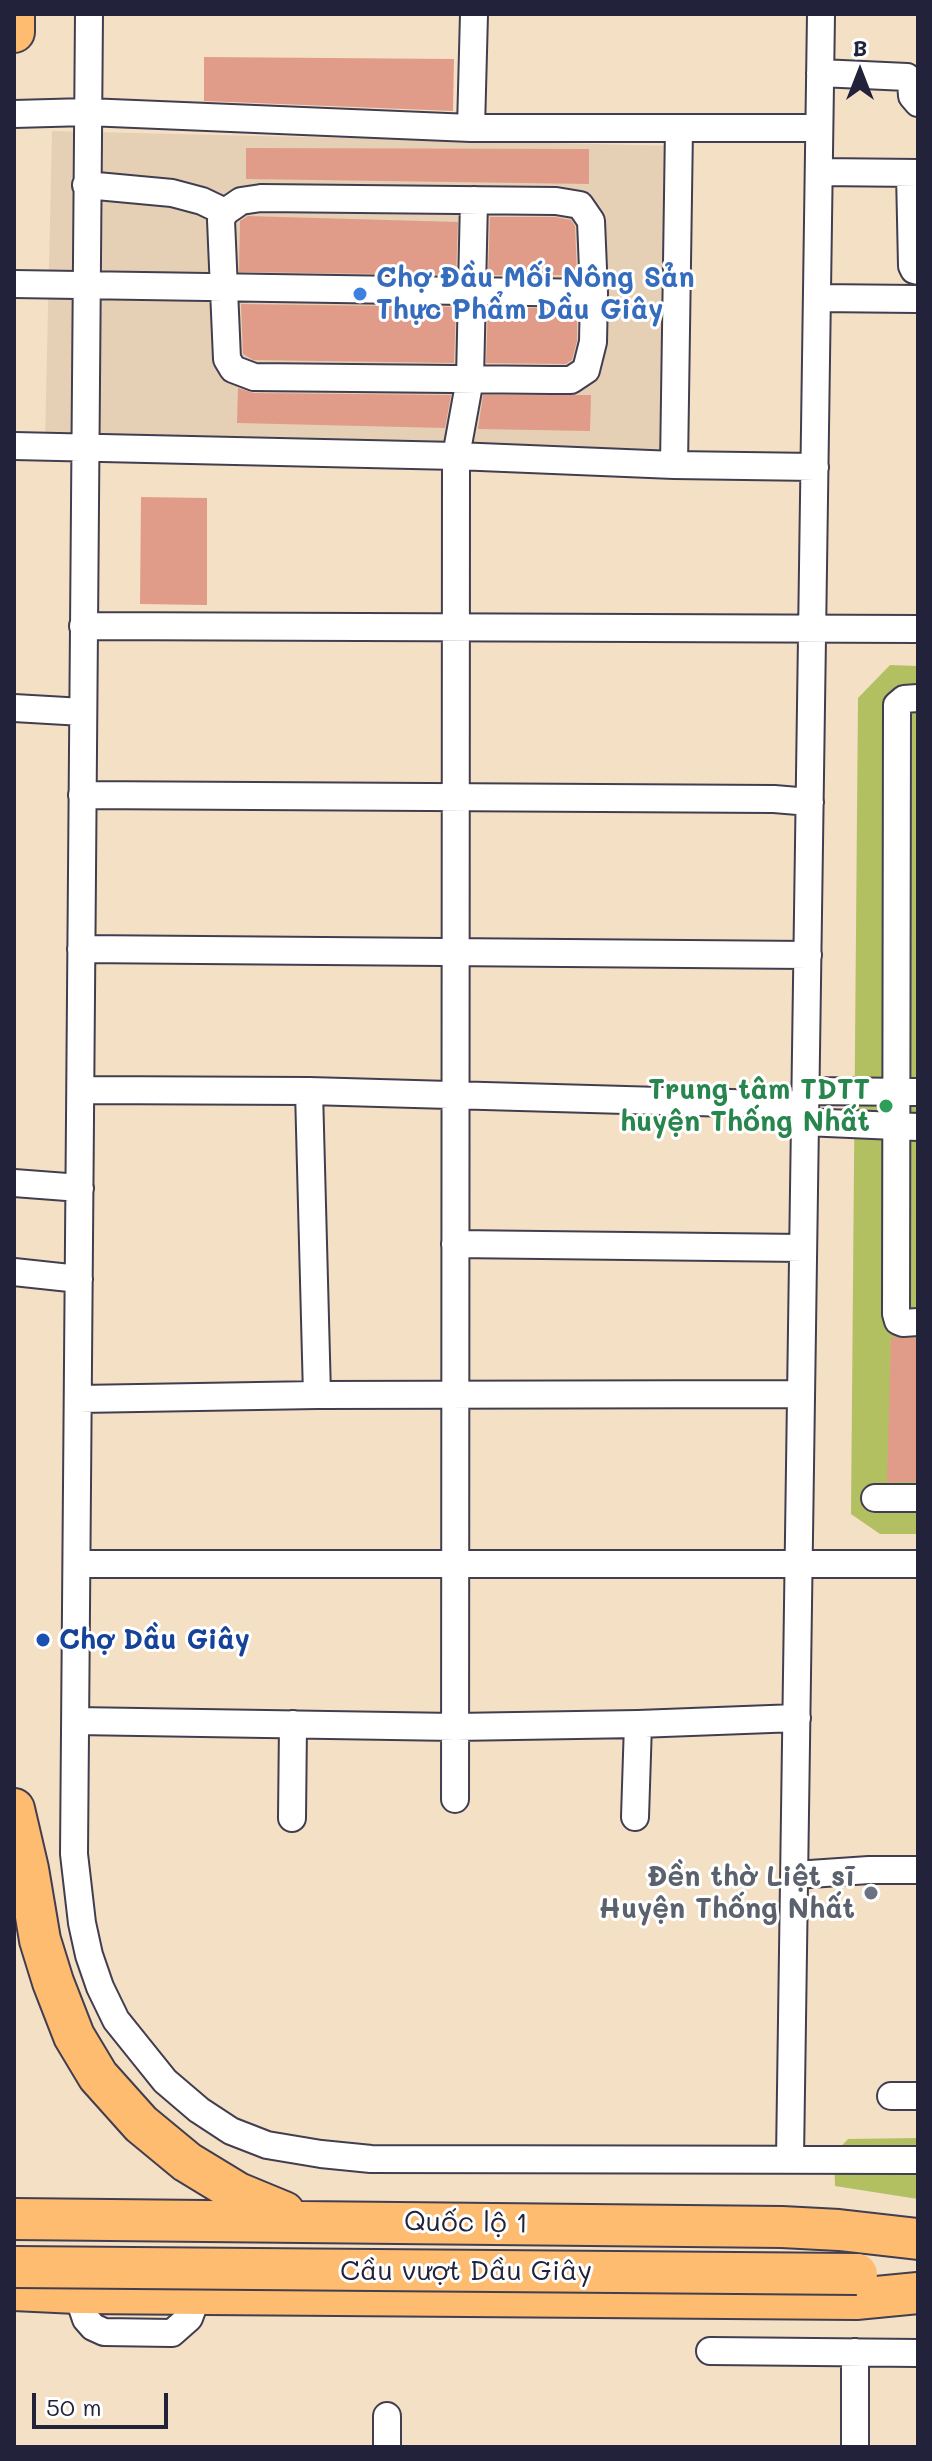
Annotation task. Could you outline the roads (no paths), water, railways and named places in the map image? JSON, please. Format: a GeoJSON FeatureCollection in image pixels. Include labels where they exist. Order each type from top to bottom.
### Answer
{"type":"FeatureCollection","features":[{"type":"Feature","properties":{"kind":"highway"},"geometry":{"type":"LineString","coordinates":[[14,14],[14,32]]}},
{"type":"Feature","properties":{"kind":"highway"},"geometry":{"type":"LineString","coordinates":[[14,1809],[40,1940],[53,1982],[74,2036],[98,2076],[141,2124],[187,2162],[238,2193],[307,2221]]}},
{"type":"Feature","properties":{"kind":"highway"},"geometry":{"type":"LineString","coordinates":[[14,2221],[26,2239],[29,2259],[14,2287],[77,2293],[856,2299],[918,2293]]}},
{"type":"Feature","properties":{"kind":"highway","name":"Quốc lộ 1"},"geometry":{"type":"LineString","coordinates":[[14,2221],[782,2227],[918,2239]]}},
{"type":"Feature","properties":{"kind":"highway","name":"Cầu vượt Dầu Giây"},"geometry":{"type":"LineString","coordinates":[[14,2245],[857,2262],[918,2275]]}},
{"type":"Feature","properties":{"kind":"highway","name":"Cầu vượt Dầu Giây"},"geometry":{"type":"LineString","coordinates":[[14,2267],[857,2262],[918,2252]]}},
{"type":"Feature","properties":{"kind":"street"},"geometry":{"type":"LineString","coordinates":[[89,14],[74,1854],[76,1885],[89,1955],[100,1987],[116,2020],[165,2081],[199,2110],[231,2131],[267,2145],[371,2159],[918,2160]]}},
{"type":"Feature","properties":{"kind":"street"},"geometry":{"type":"LineString","coordinates":[[471,128],[474,14]]}},
{"type":"Feature","properties":{"kind":"street"},"geometry":{"type":"LineString","coordinates":[[790,2159],[821,14]]}},
{"type":"Feature","properties":{"kind":"street"},"geometry":{"type":"LineString","coordinates":[[820,73],[907,77],[911,81],[912,96],[918,103]]}},
{"type":"Feature","properties":{"kind":"street"},"geometry":{"type":"LineString","coordinates":[[14,114],[87,112],[471,128],[819,128]]}},
{"type":"Feature","properties":{"kind":"street"},"geometry":{"type":"LineString","coordinates":[[674,465],[679,128]]}},
{"type":"Feature","properties":{"kind":"street"},"geometry":{"type":"LineString","coordinates":[[819,172],[914,173],[912,266],[918,271]]}},
{"type":"Feature","properties":{"kind":"street"},"geometry":{"type":"LineString","coordinates":[[86,185],[172,193],[202,201],[225,212]]}},
{"type":"Feature","properties":{"kind":"street"},"geometry":{"type":"LineString","coordinates":[[261,198],[556,201],[580,205],[591,221],[594,293],[593,342],[586,370],[571,380],[254,377],[233,369],[227,359],[223,288],[221,220],[225,212],[241,201],[261,198]]}},
{"type":"Feature","properties":{"kind":"street"},"geometry":{"type":"LineString","coordinates":[[455,1799],[456,456],[470,379],[474,200]]}},
{"type":"Feature","properties":{"kind":"street"},"geometry":{"type":"LineString","coordinates":[[14,284],[594,293]]}},
{"type":"Feature","properties":{"kind":"street"},"geometry":{"type":"LineString","coordinates":[[817,298],[918,299]]}},
{"type":"Feature","properties":{"kind":"street"},"geometry":{"type":"LineString","coordinates":[[14,446],[815,467]]}},
{"type":"Feature","properties":{"kind":"street"},"geometry":{"type":"LineString","coordinates":[[83,626],[918,629]]}},
{"type":"Feature","properties":{"kind":"street"},"geometry":{"type":"LineString","coordinates":[[918,698],[904,699],[897,705],[907,1127],[896,1314],[898,1321],[918,1322]]}},
{"type":"Feature","properties":{"kind":"street"},"geometry":{"type":"LineString","coordinates":[[14,708],[83,712]]}},
{"type":"Feature","properties":{"kind":"street"},"geometry":{"type":"LineString","coordinates":[[82,795],[774,799],[810,802]]}},
{"type":"Feature","properties":{"kind":"street"},"geometry":{"type":"LineString","coordinates":[[81,949],[808,955]]}},
{"type":"Feature","properties":{"kind":"street"},"geometry":{"type":"LineString","coordinates":[[81,1090],[309,1091],[804,1106],[907,1092]]}},
{"type":"Feature","properties":{"kind":"street"},"geometry":{"type":"LineString","coordinates":[[309,1091],[317,1395]]}},
{"type":"Feature","properties":{"kind":"street"},"geometry":{"type":"LineString","coordinates":[[804,1106],[907,1127]]}},
{"type":"Feature","properties":{"kind":"street"},"geometry":{"type":"LineString","coordinates":[[14,1183],[80,1188]]}},
{"type":"Feature","properties":{"kind":"street"},"geometry":{"type":"LineString","coordinates":[[455,1244],[803,1248]]}},
{"type":"Feature","properties":{"kind":"street"},"geometry":{"type":"LineString","coordinates":[[14,1272],[79,1279]]}},
{"type":"Feature","properties":{"kind":"street"},"geometry":{"type":"LineString","coordinates":[[79,1399],[801,1394]]}},
{"type":"Feature","properties":{"kind":"street"},"geometry":{"type":"LineString","coordinates":[[875,1498],[918,1498]]}},
{"type":"Feature","properties":{"kind":"street"},"geometry":{"type":"LineString","coordinates":[[78,1564],[918,1564]]}},
{"type":"Feature","properties":{"kind":"street"},"geometry":{"type":"LineString","coordinates":[[76,1721],[455,1727],[797,1718]]}},
{"type":"Feature","properties":{"kind":"street"},"geometry":{"type":"LineString","coordinates":[[292,1818],[293,1724]]}},
{"type":"Feature","properties":{"kind":"street"},"geometry":{"type":"LineString","coordinates":[[635,1817],[638,1724]]}},
{"type":"Feature","properties":{"kind":"street"},"geometry":{"type":"LineString","coordinates":[[795,1875],[918,1870]]}},
{"type":"Feature","properties":{"kind":"street"},"geometry":{"type":"LineString","coordinates":[[891,2096],[918,2096]]}},
{"type":"Feature","properties":{"kind":"street"},"geometry":{"type":"LineString","coordinates":[[710,2351],[918,2353]]}},
{"type":"Feature","properties":{"kind":"street"},"geometry":{"type":"LineString","coordinates":[[855,2352],[855,2447]]}},
{"type":"Feature","properties":{"kind":"street"},"geometry":{"type":"LineString","coordinates":[[387,2416],[387,2447]]}},
{"type":"Feature","properties":{"kind":"place","name":"Chợ Đầu Mối Nông Sản Thực Phẩm Dầu Giây"},"geometry":{"type":"Point","coordinates":[360,294]}},
{"type":"Feature","properties":{"kind":"place","name":"Trung tâm TDTT huyện Thống Nhất"},"geometry":{"type":"Point","coordinates":[886,1106]}},
{"type":"Feature","properties":{"kind":"place","name":"Chợ Dầu Giây"},"geometry":{"type":"Point","coordinates":[43,1640]}},
{"type":"Feature","properties":{"kind":"place","name":"Đền thờ Liệt sĩ Huyện Thống Nhất"},"geometry":{"type":"Point","coordinates":[871,1893]}}]}
